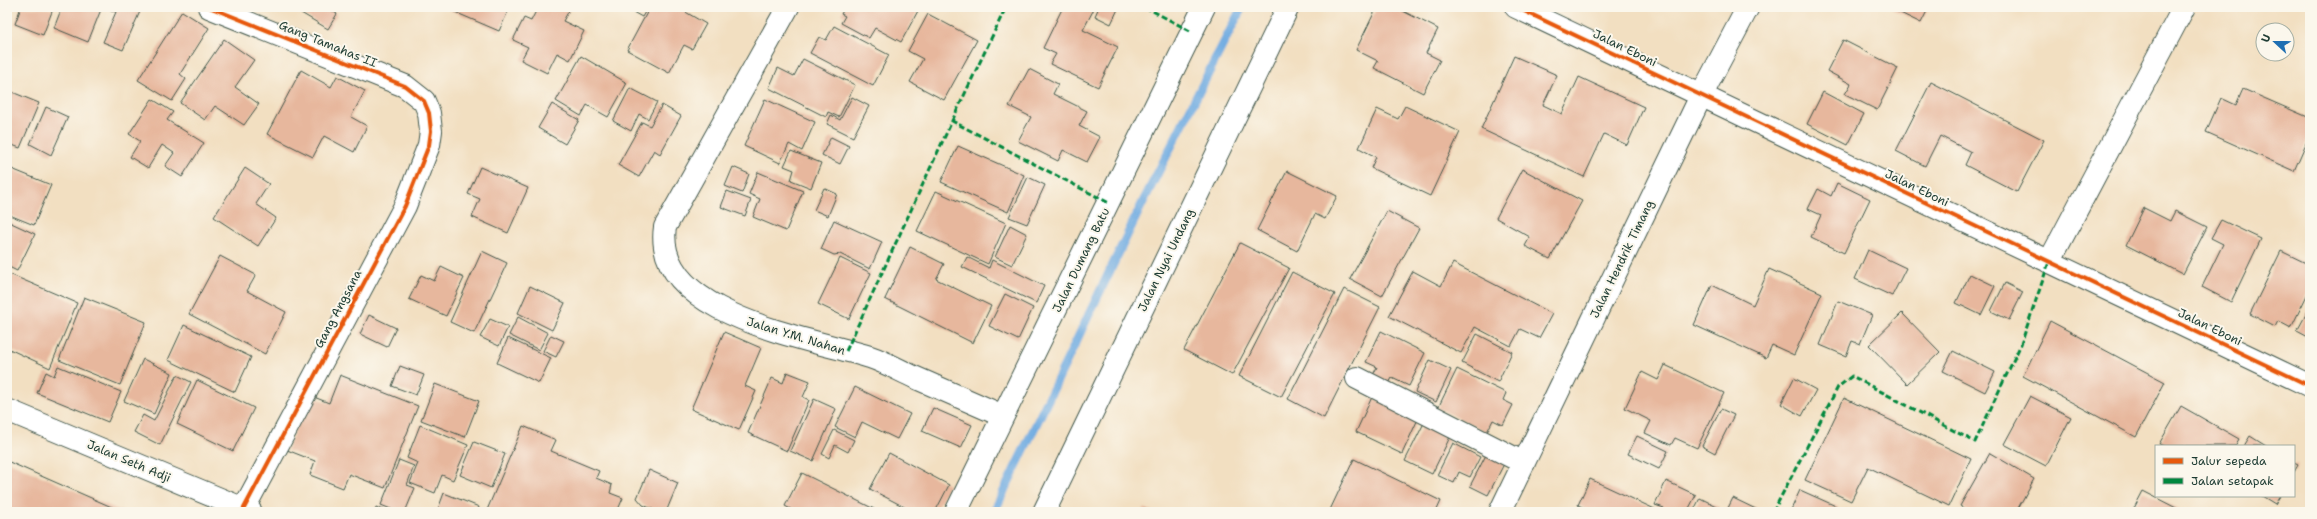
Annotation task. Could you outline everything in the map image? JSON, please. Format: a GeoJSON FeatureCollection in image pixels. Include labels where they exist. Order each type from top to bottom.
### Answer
{"type":"FeatureCollection","features":[{"type":"Feature","properties":{"kind":"street","name":"Gang Tamahas II"},"geometry":{"type":"LineString","coordinates":[[209,7],[406,86],[424,101],[429,113]]}},
{"type":"Feature","properties":{"kind":"street","name":"Jalan Y.M. Nahan"},"geometry":{"type":"LineString","coordinates":[[788,7],[665,227],[663,241],[672,268],[714,306],[751,324],[871,358],[1003,416]]}},
{"type":"Feature","properties":{"kind":"street","name":"Jalan Dumang Batu"},"geometry":{"type":"LineString","coordinates":[[956,512],[1204,7]]}},
{"type":"Feature","properties":{"kind":"street","name":"Jalan Nyai Undang"},"geometry":{"type":"LineString","coordinates":[[1044,512],[1288,7]]}},
{"type":"Feature","properties":{"kind":"street","name":"Jalan Eboni"},"geometry":{"type":"LineString","coordinates":[[1516,7],[2310,386]]}},
{"type":"Feature","properties":{"kind":"street","name":"Jalan Hendrik Timang"},"geometry":{"type":"LineString","coordinates":[[1500,512],[1701,96],[1748,7]]}},
{"type":"Feature","properties":{"kind":"street"},"geometry":{"type":"LineString","coordinates":[[2049,262],[2184,7]]}},
{"type":"Feature","properties":{"kind":"street","name":"Gang Angsana"},"geometry":{"type":"LineString","coordinates":[[245,511],[405,206],[429,145],[431,131],[429,113]]}},
{"type":"Feature","properties":{"kind":"street"},"geometry":{"type":"LineString","coordinates":[[1357,378],[1524,463]]}},
{"type":"Feature","properties":{"kind":"street","name":"Jalan Seth Adji"},"geometry":{"type":"LineString","coordinates":[[7,410],[245,511]]}},
{"type":"Feature","properties":{"kind":"building"},"geometry":{"type":"Polygon","coordinates":[[[21,7],[53,9],[43,35],[15,24],[21,7]]]}},
{"type":"Feature","properties":{"kind":"building"},"geometry":{"type":"Polygon","coordinates":[[[62,7],[102,7],[88,42],[54,28],[62,7]]]}},
{"type":"Feature","properties":{"kind":"building"},"geometry":{"type":"Polygon","coordinates":[[[104,7],[142,7],[123,50],[103,42],[116,12],[104,7]]]}},
{"type":"Feature","properties":{"kind":"building"},"geometry":{"type":"Polygon","coordinates":[[[291,7],[326,7],[337,14],[328,29],[291,7]]]}},
{"type":"Feature","properties":{"kind":"building"},"geometry":{"type":"Polygon","coordinates":[[[443,7],[510,7],[499,31],[443,7]]]}},
{"type":"Feature","properties":{"kind":"building"},"geometry":{"type":"Polygon","coordinates":[[[538,7],[571,7],[563,21],[584,31],[570,60],[557,53],[547,73],[521,60],[528,47],[513,40],[524,18],[531,21],[538,7]]]}},
{"type":"Feature","properties":{"kind":"building"},"geometry":{"type":"Polygon","coordinates":[[[624,7],[648,7],[642,17],[624,7]]]}},
{"type":"Feature","properties":{"kind":"building"},"geometry":{"type":"Polygon","coordinates":[[[650,7],[677,7],[706,24],[692,49],[684,45],[669,73],[627,50],[650,7]]]}},
{"type":"Feature","properties":{"kind":"building"},"geometry":{"type":"Polygon","coordinates":[[[845,7],[915,7],[919,9],[901,42],[875,28],[869,38],[841,23],[845,16],[841,14],[845,7]]]}},
{"type":"Feature","properties":{"kind":"building"},"geometry":{"type":"Polygon","coordinates":[[[1063,7],[1095,7],[1083,30],[1118,47],[1098,87],[1050,64],[1056,54],[1043,48],[1063,7]]]}},
{"type":"Feature","properties":{"kind":"building"},"geometry":{"type":"Polygon","coordinates":[[[1099,7],[1119,7],[1111,24],[1095,16],[1099,7]]]}},
{"type":"Feature","properties":{"kind":"building"},"geometry":{"type":"Polygon","coordinates":[[[1377,7],[1395,7],[1438,29],[1426,53],[1440,60],[1423,93],[1374,68],[1378,61],[1356,50],[1377,7]]]}},
{"type":"Feature","properties":{"kind":"building"},"geometry":{"type":"Polygon","coordinates":[[[1888,7],[1929,7],[1921,23],[1888,7]]]}},
{"type":"Feature","properties":{"kind":"building"},"geometry":{"type":"Polygon","coordinates":[[[182,11],[209,28],[180,74],[186,79],[172,101],[138,80],[182,11]]]}},
{"type":"Feature","properties":{"kind":"building"},"geometry":{"type":"Polygon","coordinates":[[[928,14],[977,40],[944,100],[910,82],[923,59],[908,51],[928,14]]]}},
{"type":"Feature","properties":{"kind":"building"},"geometry":{"type":"Polygon","coordinates":[[[834,26],[889,55],[873,86],[810,53],[819,37],[826,40],[834,26]]]}},
{"type":"Feature","properties":{"kind":"building"},"geometry":{"type":"Polygon","coordinates":[[[224,39],[254,60],[235,87],[259,104],[244,125],[215,106],[205,120],[180,103],[224,39]]]}},
{"type":"Feature","properties":{"kind":"building"},"geometry":{"type":"Polygon","coordinates":[[[1843,40],[1898,68],[1877,110],[1845,94],[1851,84],[1827,71],[1843,40]]]}},
{"type":"Feature","properties":{"kind":"building"},"geometry":{"type":"Polygon","coordinates":[[[581,56],[627,83],[608,117],[587,105],[581,116],[556,101],[581,56]]]}},
{"type":"Feature","properties":{"kind":"building"},"geometry":{"type":"Polygon","coordinates":[[[1514,56],[1557,75],[1543,105],[1562,114],[1579,77],[1644,107],[1627,145],[1604,134],[1584,177],[1481,129],[1514,56]]]}},
{"type":"Feature","properties":{"kind":"building"},"geometry":{"type":"Polygon","coordinates":[[[803,59],[855,85],[839,117],[828,112],[826,117],[769,88],[778,68],[794,76],[803,59]]]}},
{"type":"Feature","properties":{"kind":"building"},"geometry":{"type":"Polygon","coordinates":[[[1029,69],[1058,84],[1053,94],[1087,111],[1079,126],[1100,137],[1087,162],[1063,150],[1058,161],[1018,141],[1031,117],[1009,106],[1029,69]]]}},
{"type":"Feature","properties":{"kind":"building"},"geometry":{"type":"Polygon","coordinates":[[[301,70],[331,87],[337,76],[365,91],[351,117],[367,126],[354,152],[324,136],[313,157],[267,134],[301,70]]]}},
{"type":"Feature","properties":{"kind":"building"},"geometry":{"type":"Polygon","coordinates":[[[1931,82],[2044,140],[2017,192],[1965,165],[1971,152],[1940,136],[1925,166],[1896,151],[1931,82]]]}},
{"type":"Feature","properties":{"kind":"building"},"geometry":{"type":"Polygon","coordinates":[[[630,88],[657,102],[648,119],[639,114],[631,131],[613,121],[630,88]]]}},
{"type":"Feature","properties":{"kind":"building"},"geometry":{"type":"Polygon","coordinates":[[[2243,89],[2310,118],[2310,134],[2294,171],[2206,132],[2221,98],[2236,105],[2243,89]]]}},
{"type":"Feature","properties":{"kind":"building"},"geometry":{"type":"Polygon","coordinates":[[[7,90],[39,103],[20,148],[7,143],[7,90]]]}},
{"type":"Feature","properties":{"kind":"building"},"geometry":{"type":"Polygon","coordinates":[[[1823,92],[1864,114],[1848,145],[1807,124],[1823,92]]]}},
{"type":"Feature","properties":{"kind":"building"},"geometry":{"type":"Polygon","coordinates":[[[852,97],[869,106],[853,137],[827,124],[831,115],[840,120],[852,97]]]}},
{"type":"Feature","properties":{"kind":"building"},"geometry":{"type":"Polygon","coordinates":[[[152,99],[173,112],[167,120],[204,143],[182,177],[165,166],[174,153],[162,145],[148,168],[130,157],[140,141],[129,134],[152,99]]]}},
{"type":"Feature","properties":{"kind":"building"},"geometry":{"type":"Polygon","coordinates":[[[765,99],[815,122],[802,151],[789,144],[780,163],[744,146],[765,99]]]}},
{"type":"Feature","properties":{"kind":"building"},"geometry":{"type":"Polygon","coordinates":[[[552,104],[579,120],[565,144],[538,128],[552,104]]]}},
{"type":"Feature","properties":{"kind":"building"},"geometry":{"type":"Polygon","coordinates":[[[662,105],[681,116],[660,154],[654,150],[639,177],[618,165],[642,122],[650,126],[662,105]]]}},
{"type":"Feature","properties":{"kind":"building"},"geometry":{"type":"Polygon","coordinates":[[[1405,106],[1460,132],[1430,196],[1371,168],[1376,157],[1359,148],[1377,109],[1398,119],[1405,106]]]}},
{"type":"Feature","properties":{"kind":"building"},"geometry":{"type":"Polygon","coordinates":[[[46,107],[68,117],[51,155],[30,144],[46,107]]]}},
{"type":"Feature","properties":{"kind":"building"},"geometry":{"type":"Polygon","coordinates":[[[831,137],[849,146],[840,164],[822,155],[831,137]]]}},
{"type":"Feature","properties":{"kind":"building"},"geometry":{"type":"Polygon","coordinates":[[[958,146],[1024,175],[1008,212],[941,182],[958,146]]]}},
{"type":"Feature","properties":{"kind":"building"},"geometry":{"type":"Polygon","coordinates":[[[791,151],[821,163],[811,188],[791,180],[794,170],[784,166],[791,151]]]}},
{"type":"Feature","properties":{"kind":"building"},"geometry":{"type":"Polygon","coordinates":[[[7,167],[51,185],[34,225],[7,214],[7,167]]]}},
{"type":"Feature","properties":{"kind":"building"},"geometry":{"type":"Polygon","coordinates":[[[480,167],[528,188],[508,233],[472,217],[480,199],[468,194],[480,167]]]}},
{"type":"Feature","properties":{"kind":"building"},"geometry":{"type":"Polygon","coordinates":[[[733,167],[749,174],[742,193],[725,186],[733,167]]]}},
{"type":"Feature","properties":{"kind":"building"},"geometry":{"type":"Polygon","coordinates":[[[245,168],[269,184],[256,204],[276,218],[258,246],[214,217],[245,168]]]}},
{"type":"Feature","properties":{"kind":"building"},"geometry":{"type":"Polygon","coordinates":[[[1522,169],[1582,201],[1550,259],[1525,246],[1530,237],[1496,218],[1522,169]]]}},
{"type":"Feature","properties":{"kind":"building"},"geometry":{"type":"Polygon","coordinates":[[[1287,171],[1337,196],[1325,219],[1315,214],[1297,251],[1257,230],[1287,171]]]}},
{"type":"Feature","properties":{"kind":"building"},"geometry":{"type":"Polygon","coordinates":[[[758,172],[803,191],[786,231],[753,217],[760,199],[749,194],[758,172]]]}},
{"type":"Feature","properties":{"kind":"building"},"geometry":{"type":"Polygon","coordinates":[[[1028,177],[1045,185],[1027,224],[1009,217],[1028,177]]]}},
{"type":"Feature","properties":{"kind":"building"},"geometry":{"type":"Polygon","coordinates":[[[1837,183],[1870,199],[1844,253],[1811,237],[1821,215],[1808,209],[1818,189],[1831,196],[1837,183]]]}},
{"type":"Feature","properties":{"kind":"building"},"geometry":{"type":"Polygon","coordinates":[[[824,188],[837,194],[828,216],[814,210],[824,188]]]}},
{"type":"Feature","properties":{"kind":"building"},"geometry":{"type":"Polygon","coordinates":[[[727,191],[751,200],[745,216],[721,207],[727,191]]]}},
{"type":"Feature","properties":{"kind":"building"},"geometry":{"type":"Polygon","coordinates":[[[936,191],[1006,223],[988,264],[917,231],[936,191]]]}},
{"type":"Feature","properties":{"kind":"building"},"geometry":{"type":"Polygon","coordinates":[[[2144,208],[2170,221],[2175,211],[2207,227],[2183,274],[2126,245],[2144,208]]]}},
{"type":"Feature","properties":{"kind":"building"},"geometry":{"type":"Polygon","coordinates":[[[1387,211],[1419,228],[1382,296],[1350,279],[1387,211]]]}},
{"type":"Feature","properties":{"kind":"building"},"geometry":{"type":"Polygon","coordinates":[[[834,220],[882,242],[870,269],[840,254],[834,255],[821,249],[834,220]]]}},
{"type":"Feature","properties":{"kind":"building"},"geometry":{"type":"Polygon","coordinates":[[[2221,220],[2261,239],[2231,302],[2202,287],[2223,244],[2211,238],[2221,220]]]}},
{"type":"Feature","properties":{"kind":"building"},"geometry":{"type":"Polygon","coordinates":[[[7,221],[35,234],[17,271],[7,266],[7,221]]]}},
{"type":"Feature","properties":{"kind":"building"},"geometry":{"type":"Polygon","coordinates":[[[1010,225],[1027,234],[1012,265],[995,257],[1010,225]]]}},
{"type":"Feature","properties":{"kind":"building"},"geometry":{"type":"Polygon","coordinates":[[[1240,243],[1289,268],[1232,375],[1184,350],[1240,243]]]}},
{"type":"Feature","properties":{"kind":"building"},"geometry":{"type":"Polygon","coordinates":[[[910,247],[944,264],[936,279],[991,306],[973,343],[885,299],[910,247]]]}},
{"type":"Feature","properties":{"kind":"building"},"geometry":{"type":"Polygon","coordinates":[[[1868,250],[1906,268],[1892,296],[1855,279],[1868,250]]]}},
{"type":"Feature","properties":{"kind":"building"},"geometry":{"type":"Polygon","coordinates":[[[482,251],[507,263],[474,333],[450,322],[482,251]]]}},
{"type":"Feature","properties":{"kind":"building"},"geometry":{"type":"Polygon","coordinates":[[[2281,251],[2310,265],[2310,289],[2291,328],[2278,321],[2275,327],[2250,314],[2281,251]]]}},
{"type":"Feature","properties":{"kind":"building"},"geometry":{"type":"Polygon","coordinates":[[[220,256],[256,275],[247,291],[286,312],[265,354],[189,314],[220,256]]]}},
{"type":"Feature","properties":{"kind":"building"},"geometry":{"type":"Polygon","coordinates":[[[967,257],[989,268],[992,260],[1044,286],[1036,303],[962,267],[967,257]]]}},
{"type":"Feature","properties":{"kind":"building"},"geometry":{"type":"Polygon","coordinates":[[[840,258],[871,273],[849,319],[818,304],[840,258]]]}},
{"type":"Feature","properties":{"kind":"building"},"geometry":{"type":"Polygon","coordinates":[[[1453,263],[1552,314],[1539,338],[1520,329],[1511,346],[1475,327],[1461,353],[1389,316],[1413,271],[1441,286],[1453,263]]]}},
{"type":"Feature","properties":{"kind":"building"},"geometry":{"type":"Polygon","coordinates":[[[441,267],[464,278],[446,316],[409,299],[421,275],[434,281],[441,267]]]}},
{"type":"Feature","properties":{"kind":"building"},"geometry":{"type":"Polygon","coordinates":[[[1769,269],[1822,293],[1794,355],[1772,345],[1766,358],[1694,325],[1712,285],[1753,305],[1769,269]]]}},
{"type":"Feature","properties":{"kind":"building"},"geometry":{"type":"Polygon","coordinates":[[[1292,272],[1335,294],[1281,397],[1239,376],[1292,272]]]}},
{"type":"Feature","properties":{"kind":"building"},"geometry":{"type":"Polygon","coordinates":[[[7,273],[77,303],[50,368],[7,348],[7,273]]]}},
{"type":"Feature","properties":{"kind":"building"},"geometry":{"type":"Polygon","coordinates":[[[1970,274],[1995,286],[1981,315],[1956,303],[1970,274]]]}},
{"type":"Feature","properties":{"kind":"building"},"geometry":{"type":"Polygon","coordinates":[[[2005,283],[2023,292],[2009,320],[1991,311],[2005,283]]]}},
{"type":"Feature","properties":{"kind":"building"},"geometry":{"type":"Polygon","coordinates":[[[530,286],[565,303],[552,330],[518,313],[530,286]]]}},
{"type":"Feature","properties":{"kind":"building"},"geometry":{"type":"Polygon","coordinates":[[[1344,289],[1380,307],[1324,418],[1288,399],[1344,289]]]}},
{"type":"Feature","properties":{"kind":"building"},"geometry":{"type":"Polygon","coordinates":[[[1005,294],[1033,308],[1018,340],[989,326],[1005,294]]]}},
{"type":"Feature","properties":{"kind":"building"},"geometry":{"type":"Polygon","coordinates":[[[84,297],[146,322],[120,385],[59,360],[84,297]]]}},
{"type":"Feature","properties":{"kind":"building"},"geometry":{"type":"Polygon","coordinates":[[[1838,301],[1872,315],[1860,344],[1852,341],[1846,356],[1820,345],[1838,301]]]}},
{"type":"Feature","properties":{"kind":"building"},"geometry":{"type":"Polygon","coordinates":[[[2310,307],[2310,338],[2297,331],[2310,307]]]}},
{"type":"Feature","properties":{"kind":"building"},"geometry":{"type":"Polygon","coordinates":[[[1902,313],[1940,352],[1907,384],[1869,345],[1902,313]]]}},
{"type":"Feature","properties":{"kind":"building"},"geometry":{"type":"Polygon","coordinates":[[[369,315],[396,328],[387,347],[360,334],[369,315]]]}},
{"type":"Feature","properties":{"kind":"building"},"geometry":{"type":"Polygon","coordinates":[[[518,317],[548,333],[539,350],[509,335],[518,317]]]}},
{"type":"Feature","properties":{"kind":"building"},"geometry":{"type":"Polygon","coordinates":[[[490,319],[508,327],[499,346],[480,337],[490,319]]]}},
{"type":"Feature","properties":{"kind":"building"},"geometry":{"type":"Polygon","coordinates":[[[2050,321],[2165,382],[2136,437],[2023,376],[2050,321]]]}},
{"type":"Feature","properties":{"kind":"building"},"geometry":{"type":"Polygon","coordinates":[[[184,325],[251,357],[235,392],[168,360],[184,325]]]}},
{"type":"Feature","properties":{"kind":"building"},"geometry":{"type":"Polygon","coordinates":[[[1381,331],[1425,353],[1409,386],[1392,378],[1388,385],[1372,377],[1377,367],[1366,362],[1381,331]]]}},
{"type":"Feature","properties":{"kind":"building"},"geometry":{"type":"Polygon","coordinates":[[[724,332],[761,348],[745,386],[756,391],[739,430],[691,409],[724,332]]]}},
{"type":"Feature","properties":{"kind":"building"},"geometry":{"type":"Polygon","coordinates":[[[1477,334],[1512,352],[1498,382],[1462,363],[1477,334]]]}},
{"type":"Feature","properties":{"kind":"building"},"geometry":{"type":"Polygon","coordinates":[[[551,335],[564,341],[556,357],[543,351],[551,335]]]}},
{"type":"Feature","properties":{"kind":"building"},"geometry":{"type":"Polygon","coordinates":[[[508,338],[551,358],[539,383],[497,363],[508,338]]]}},
{"type":"Feature","properties":{"kind":"building"},"geometry":{"type":"Polygon","coordinates":[[[1953,351],[1995,372],[1985,392],[1943,371],[1953,351]]]}},
{"type":"Feature","properties":{"kind":"building"},"geometry":{"type":"Polygon","coordinates":[[[143,359],[172,373],[154,414],[124,401],[143,359]]]}},
{"type":"Feature","properties":{"kind":"building"},"geometry":{"type":"Polygon","coordinates":[[[1430,360],[1451,370],[1436,402],[1415,392],[1430,360]]]}},
{"type":"Feature","properties":{"kind":"building"},"geometry":{"type":"Polygon","coordinates":[[[1665,365],[1724,393],[1697,448],[1675,438],[1671,445],[1645,433],[1651,421],[1625,408],[1642,372],[1658,380],[1665,365]]]}},
{"type":"Feature","properties":{"kind":"building"},"geometry":{"type":"Polygon","coordinates":[[[58,366],[121,392],[108,422],[37,393],[46,372],[54,376],[58,366]]]}},
{"type":"Feature","properties":{"kind":"building"},"geometry":{"type":"Polygon","coordinates":[[[400,366],[424,375],[416,395],[392,386],[400,366]]]}},
{"type":"Feature","properties":{"kind":"building"},"geometry":{"type":"Polygon","coordinates":[[[1457,369],[1506,393],[1503,400],[1513,405],[1503,425],[1493,420],[1487,432],[1438,408],[1457,369]]]}},
{"type":"Feature","properties":{"kind":"building"},"geometry":{"type":"Polygon","coordinates":[[[787,372],[810,381],[803,397],[809,400],[787,451],[748,433],[772,378],[783,383],[787,372]]]}},
{"type":"Feature","properties":{"kind":"building"},"geometry":{"type":"Polygon","coordinates":[[[177,375],[191,382],[160,445],[134,432],[143,415],[154,421],[177,375]]]}},
{"type":"Feature","properties":{"kind":"building"},"geometry":{"type":"Polygon","coordinates":[[[340,375],[418,406],[385,488],[349,474],[343,488],[310,475],[315,461],[287,450],[309,395],[329,403],[340,375]]]}},
{"type":"Feature","properties":{"kind":"building"},"geometry":{"type":"Polygon","coordinates":[[[1794,378],[1816,390],[1802,416],[1781,404],[1794,378]]]}},
{"type":"Feature","properties":{"kind":"building"},"geometry":{"type":"Polygon","coordinates":[[[197,380],[254,408],[233,451],[177,424],[197,380]]]}},
{"type":"Feature","properties":{"kind":"building"},"geometry":{"type":"Polygon","coordinates":[[[435,384],[479,401],[465,437],[421,420],[435,384]]]}},
{"type":"Feature","properties":{"kind":"building"},"geometry":{"type":"Polygon","coordinates":[[[855,387],[910,414],[897,439],[862,422],[855,437],[835,427],[855,387]]]}},
{"type":"Feature","properties":{"kind":"building"},"geometry":{"type":"Polygon","coordinates":[[[2030,396],[2071,417],[2046,466],[2004,444],[2030,396]]]}},
{"type":"Feature","properties":{"kind":"building"},"geometry":{"type":"Polygon","coordinates":[[[1372,397],[1418,419],[1402,454],[1356,432],[1372,397]]]}},
{"type":"Feature","properties":{"kind":"building"},"geometry":{"type":"Polygon","coordinates":[[[1844,398],[1971,459],[1949,506],[1868,467],[1851,501],[1805,480],[1844,398]]]}},
{"type":"Feature","properties":{"kind":"building"},"geometry":{"type":"Polygon","coordinates":[[[814,399],[836,409],[813,461],[790,451],[814,399]]]}},
{"type":"Feature","properties":{"kind":"building"},"geometry":{"type":"Polygon","coordinates":[[[2181,406],[2239,439],[2236,445],[2159,444],[2181,406]]]}},
{"type":"Feature","properties":{"kind":"building"},"geometry":{"type":"Polygon","coordinates":[[[933,408],[972,425],[961,448],[922,431],[933,408]]]}},
{"type":"Feature","properties":{"kind":"building"},"geometry":{"type":"Polygon","coordinates":[[[1721,409],[1734,415],[1715,453],[1702,446],[1721,409]]]}},
{"type":"Feature","properties":{"kind":"building"},"geometry":{"type":"Polygon","coordinates":[[[1424,423],[1451,435],[1432,474],[1405,461],[1424,423]]]}},
{"type":"Feature","properties":{"kind":"building"},"geometry":{"type":"Polygon","coordinates":[[[420,425],[468,445],[453,480],[442,475],[435,493],[410,483],[418,463],[407,458],[420,425]]]}},
{"type":"Feature","properties":{"kind":"building"},"geometry":{"type":"Polygon","coordinates":[[[523,426],[556,440],[551,451],[599,471],[596,478],[612,485],[610,493],[623,498],[617,512],[493,512],[487,510],[523,426]]]}},
{"type":"Feature","properties":{"kind":"building"},"geometry":{"type":"Polygon","coordinates":[[[834,430],[854,440],[848,452],[835,445],[829,458],[822,454],[834,430]]]}},
{"type":"Feature","properties":{"kind":"building"},"geometry":{"type":"Polygon","coordinates":[[[1637,436],[1668,451],[1659,469],[1628,454],[1637,436]]]}},
{"type":"Feature","properties":{"kind":"building"},"geometry":{"type":"Polygon","coordinates":[[[2250,436],[2264,445],[2245,445],[2250,436]]]}},
{"type":"Feature","properties":{"kind":"building"},"geometry":{"type":"Polygon","coordinates":[[[474,442],[505,454],[491,488],[460,475],[474,442]]]}},
{"type":"Feature","properties":{"kind":"building"},"geometry":{"type":"Polygon","coordinates":[[[1453,443],[1480,457],[1470,477],[1459,472],[1454,483],[1437,475],[1453,443]]]}},
{"type":"Feature","properties":{"kind":"building"},"geometry":{"type":"Polygon","coordinates":[[[889,453],[949,485],[935,512],[914,512],[870,489],[889,453]]]}},
{"type":"Feature","properties":{"kind":"building"},"geometry":{"type":"Polygon","coordinates":[[[1990,453],[2034,479],[2016,512],[1970,512],[1960,506],[1990,453]]]}},
{"type":"Feature","properties":{"kind":"building"},"geometry":{"type":"Polygon","coordinates":[[[1486,455],[1504,464],[1488,495],[1470,486],[1486,455]]]}},
{"type":"Feature","properties":{"kind":"building"},"geometry":{"type":"Polygon","coordinates":[[[1354,459],[1441,501],[1436,512],[1329,512],[1354,459]]]}},
{"type":"Feature","properties":{"kind":"building"},"geometry":{"type":"Polygon","coordinates":[[[399,460],[414,466],[407,485],[415,488],[405,512],[398,512],[381,505],[399,460]]]}},
{"type":"Feature","properties":{"kind":"building"},"geometry":{"type":"Polygon","coordinates":[[[7,461],[123,512],[7,512],[7,461]]]}},
{"type":"Feature","properties":{"kind":"building"},"geometry":{"type":"Polygon","coordinates":[[[2295,464],[2298,465],[2295,470],[2295,464]]]}},
{"type":"Feature","properties":{"kind":"building"},"geometry":{"type":"Polygon","coordinates":[[[649,470],[678,483],[666,512],[659,512],[643,505],[637,498],[649,470]]]}},
{"type":"Feature","properties":{"kind":"building"},"geometry":{"type":"Polygon","coordinates":[[[802,473],[880,512],[796,512],[785,506],[802,473]]]}},
{"type":"Feature","properties":{"kind":"building"},"geometry":{"type":"Polygon","coordinates":[[[1590,479],[1659,512],[1587,512],[1588,510],[1578,505],[1590,479]]]}},
{"type":"Feature","properties":{"kind":"building"},"geometry":{"type":"Polygon","coordinates":[[[1666,481],[1696,495],[1687,512],[1662,512],[1664,508],[1655,505],[1666,481]]]}},
{"type":"Feature","properties":{"kind":"building"},"geometry":{"type":"Polygon","coordinates":[[[1800,490],[1838,507],[1835,512],[1790,512],[1800,490]]]}},
{"type":"Feature","properties":{"kind":"building"},"geometry":{"type":"Polygon","coordinates":[[[2143,491],[2184,512],[2132,512],[2143,491]]]}},
{"type":"Feature","properties":{"kind":"building"},"geometry":{"type":"Polygon","coordinates":[[[444,493],[479,507],[477,512],[437,512],[444,493]]]}},
{"type":"Feature","properties":{"kind":"building"},"geometry":{"type":"Polygon","coordinates":[[[2264,497],[2279,497],[2275,504],[2264,497]]]}},
{"type":"Feature","properties":{"kind":"building"},"geometry":{"type":"Polygon","coordinates":[[[1700,498],[1720,508],[1718,512],[1693,512],[1700,498]]]}},
{"type":"Feature","properties":{"kind":"building"},"geometry":{"type":"Polygon","coordinates":[[[1733,498],[1762,512],[1726,512],[1733,498]]]}},
{"type":"Feature","properties":{"kind":"building"},"geometry":{"type":"Polygon","coordinates":[[[376,507],[389,512],[374,512],[376,507]]]}},
{"type":"Feature","properties":{"kind":"building"},"geometry":{"type":"Polygon","coordinates":[[[1144,508],[1153,512],[1142,512],[1144,508]]]}},
{"type":"Feature","properties":{"kind":"waterway"},"geometry":{"type":"LineString","coordinates":[[994,512],[1143,202],[1242,7]]}},
{"type":"Feature","properties":{"kind":"marked path"},"geometry":{"type":"LineString","coordinates":[[952,121],[1006,7]]}},
{"type":"Feature","properties":{"kind":"marked path"},"geometry":{"type":"LineString","coordinates":[[1145,7],[1192,32]]}},
{"type":"Feature","properties":{"kind":"marked path"},"geometry":{"type":"LineString","coordinates":[[846,351],[952,121],[1109,203]]}},
{"type":"Feature","properties":{"kind":"marked path"},"geometry":{"type":"LineString","coordinates":[[1773,512],[1838,387],[1852,376],[1975,442],[2021,344],[2049,262]]}},
{"type":"Feature","properties":{"kind":"cycle path"},"geometry":{"type":"LineString","coordinates":[[209,7],[405,86],[424,101],[429,113],[431,131],[429,145],[405,206],[242,512]]}},
{"type":"Feature","properties":{"kind":"cycle path"},"geometry":{"type":"LineString","coordinates":[[1516,7],[2310,386]]}}]}
